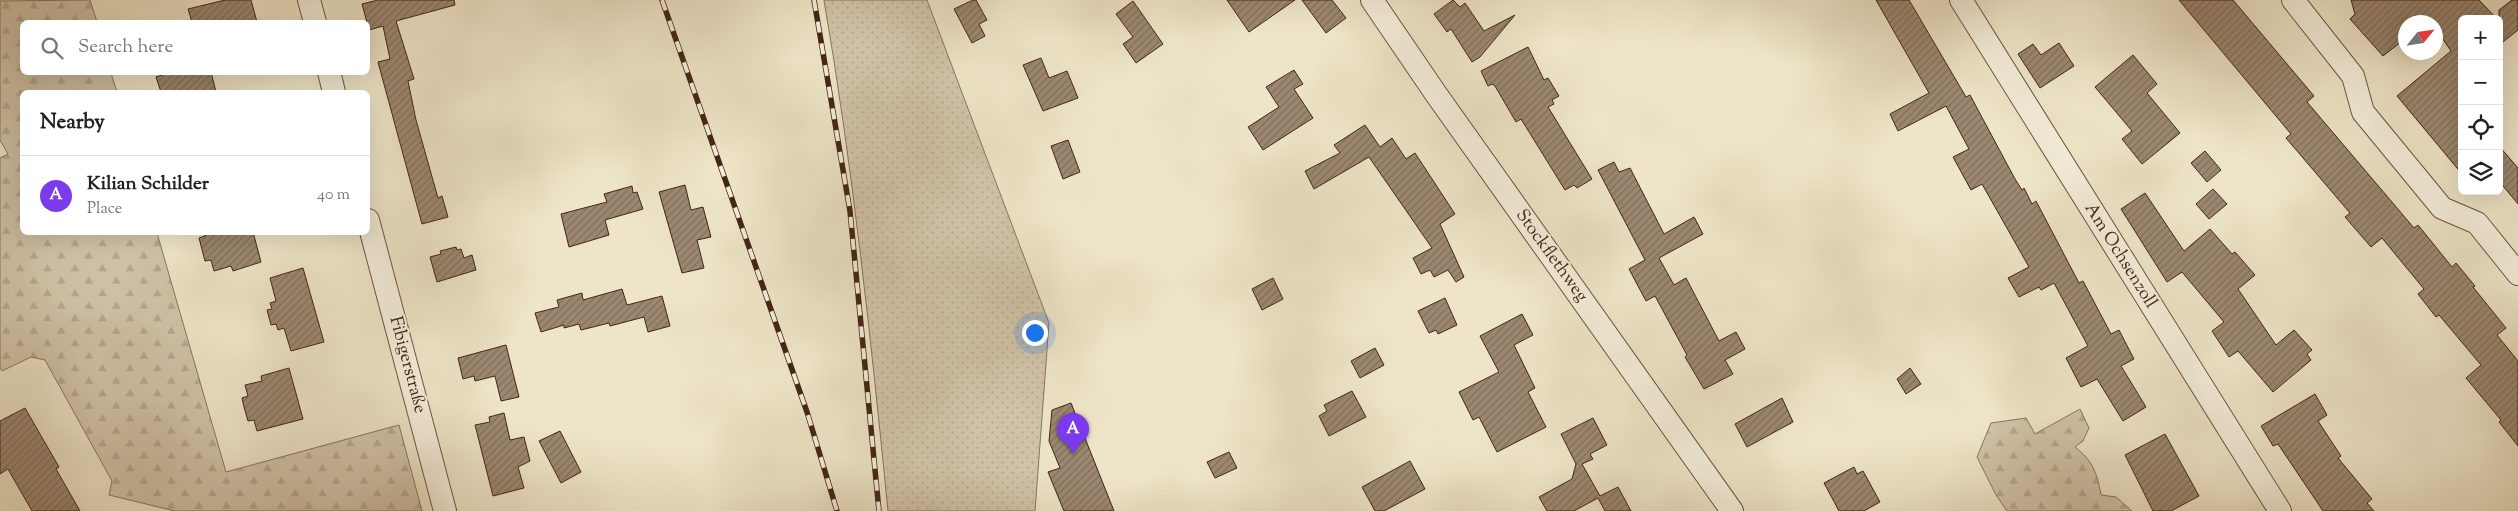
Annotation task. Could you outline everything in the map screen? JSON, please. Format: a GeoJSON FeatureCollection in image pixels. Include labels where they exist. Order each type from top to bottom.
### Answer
{"type":"FeatureCollection","features":[{"type":"Feature","properties":{"kind":"street"},"geometry":{"type":"LineString","coordinates":[[309,0],[314,20]]}},
{"type":"Feature","properties":{"kind":"street","name":"Stockflethweg"},"geometry":{"type":"LineString","coordinates":[[1372,0],[1436,94],[1732,511]]}},
{"type":"Feature","properties":{"kind":"street","name":"Am Ochsenzoll"},"geometry":{"type":"LineString","coordinates":[[1961,0],[2280,511]]}},
{"type":"Feature","properties":{"kind":"street"},"geometry":{"type":"LineString","coordinates":[[2293,0],[2353,76],[2363,112],[2442,208],[2477,223],[2518,274]]}},
{"type":"Feature","properties":{"kind":"street"},"geometry":{"type":"LineString","coordinates":[[330,75],[334,90]]}},
{"type":"Feature","properties":{"kind":"street","name":"Fibigerstraße"},"geometry":{"type":"LineString","coordinates":[[370,228],[445,511]]}},
{"type":"Feature","properties":{"kind":"green space"},"geometry":{"type":"Polygon","coordinates":[[[90,0],[96,20],[20,20],[20,75],[112,75],[116,90],[20,90],[20,235],[158,235],[226,472],[399,425],[422,511],[175,511],[109,495],[112,481],[45,360],[31,357],[2,371],[0,367],[0,158],[8,154],[0,140],[0,1],[90,0]]]}},
{"type":"Feature","properties":{"kind":"green space"},"geometry":{"type":"Polygon","coordinates":[[[824,0],[927,0],[1049,323],[1035,511],[888,511],[853,191],[824,0]]]}},
{"type":"Feature","properties":{"kind":"green space"},"geometry":{"type":"Polygon","coordinates":[[[2080,409],[2089,428],[2083,441],[2075,447],[2086,457],[2093,468],[2101,495],[2116,497],[2132,511],[2007,511],[1996,495],[1977,457],[1991,423],[2026,418],[2035,434],[2080,409]]]}},
{"type":"Feature","properties":{"kind":"building"},"geometry":{"type":"Polygon","coordinates":[[[225,0],[251,0],[256,20],[191,20],[188,9],[225,0]]]}},
{"type":"Feature","properties":{"kind":"building"},"geometry":{"type":"Polygon","coordinates":[[[378,0],[454,0],[455,5],[396,21],[414,79],[408,81],[416,120],[438,198],[442,196],[448,217],[422,224],[378,62],[390,59],[383,26],[370,30],[370,20],[366,20],[362,4],[378,0]]]}},
{"type":"Feature","properties":{"kind":"building"},"geometry":{"type":"Polygon","coordinates":[[[976,0],[987,20],[979,24],[985,36],[972,43],[954,9],[976,0]]]}},
{"type":"Feature","properties":{"kind":"building"},"geometry":{"type":"Polygon","coordinates":[[[1227,0],[1295,0],[1249,32],[1227,0]]]}},
{"type":"Feature","properties":{"kind":"building"},"geometry":{"type":"Polygon","coordinates":[[[1302,0],[1332,0],[1346,18],[1326,33],[1302,0]]]}},
{"type":"Feature","properties":{"kind":"building"},"geometry":{"type":"Polygon","coordinates":[[[1453,0],[1460,7],[1465,3],[1484,31],[1515,15],[1480,57],[1472,62],[1451,29],[1447,32],[1434,14],[1453,0]]]}},
{"type":"Feature","properties":{"kind":"building"},"geometry":{"type":"Polygon","coordinates":[[[1876,0],[1909,0],[1966,97],[1970,95],[2015,179],[2022,190],[2024,188],[2032,204],[2036,201],[2079,283],[2083,281],[2111,334],[2119,330],[2134,359],[2121,366],[2146,407],[2123,421],[2097,379],[2081,387],[2066,358],[2088,346],[2054,283],[2041,290],[2039,287],[2019,297],[2008,278],[2029,267],[1982,184],[1971,190],[1953,157],[1969,149],[1946,106],[1898,131],[1890,114],[1929,93],[1876,0]]]}},
{"type":"Feature","properties":{"kind":"building"},"geometry":{"type":"Polygon","coordinates":[[[2179,0],[2233,0],[2314,96],[2307,102],[2414,228],[2418,225],[2452,267],[2456,263],[2475,286],[2473,287],[2506,328],[2497,335],[2518,361],[2518,446],[2499,422],[2501,420],[2466,378],[2481,365],[2439,315],[2436,317],[2418,294],[2424,289],[2382,238],[2371,247],[2345,217],[2350,213],[2286,138],[2291,134],[2179,0]]]}},
{"type":"Feature","properties":{"kind":"building"},"geometry":{"type":"Polygon","coordinates":[[[2351,0],[2479,0],[2493,15],[2458,15],[2458,169],[2397,96],[2440,60],[2443,60],[2443,58],[2451,51],[2443,39],[2443,15],[2398,15],[2398,44],[2383,56],[2350,19],[2355,14],[2351,0]]]}},
{"type":"Feature","properties":{"kind":"building"},"geometry":{"type":"Polygon","coordinates":[[[2512,0],[2518,0],[2518,30],[2503,42],[2503,15],[2499,15],[2499,10],[2512,0]]]}},
{"type":"Feature","properties":{"kind":"building"},"geometry":{"type":"Polygon","coordinates":[[[1133,1],[1163,44],[1136,63],[1123,44],[1133,37],[1116,14],[1133,1]]]}},
{"type":"Feature","properties":{"kind":"building"},"geometry":{"type":"Polygon","coordinates":[[[2059,43],[2074,66],[2040,88],[2018,54],[2033,44],[2041,55],[2059,43]]]}},
{"type":"Feature","properties":{"kind":"building"},"geometry":{"type":"Polygon","coordinates":[[[1528,47],[1544,80],[1548,78],[1559,96],[1552,100],[1554,104],[1548,107],[1592,179],[1577,188],[1574,185],[1565,190],[1521,119],[1516,122],[1495,86],[1492,84],[1488,86],[1481,71],[1528,47]]]}},
{"type":"Feature","properties":{"kind":"building"},"geometry":{"type":"Polygon","coordinates":[[[2133,55],[2157,84],[2147,93],[2180,133],[2142,164],[2122,139],[2132,131],[2095,87],[2133,55]]]}},
{"type":"Feature","properties":{"kind":"building"},"geometry":{"type":"Polygon","coordinates":[[[1041,58],[1049,78],[1067,71],[1078,98],[1043,111],[1023,65],[1041,58]]]}},
{"type":"Feature","properties":{"kind":"building"},"geometry":{"type":"Polygon","coordinates":[[[1294,70],[1303,84],[1294,89],[1313,118],[1263,150],[1248,127],[1279,107],[1266,87],[1294,70]]]}},
{"type":"Feature","properties":{"kind":"building"},"geometry":{"type":"Polygon","coordinates":[[[162,75],[212,75],[216,90],[160,90],[156,77],[162,75]]]}},
{"type":"Feature","properties":{"kind":"building"},"geometry":{"type":"Polygon","coordinates":[[[1365,125],[1380,147],[1392,138],[1406,159],[1415,153],[1455,214],[1440,224],[1464,277],[1456,282],[1448,270],[1434,277],[1430,270],[1421,274],[1413,258],[1432,248],[1369,157],[1314,189],[1305,171],[1340,153],[1334,145],[1365,125]]]}},
{"type":"Feature","properties":{"kind":"building"},"geometry":{"type":"Polygon","coordinates":[[[1068,140],[1080,172],[1063,179],[1051,146],[1068,140]]]}},
{"type":"Feature","properties":{"kind":"building"},"geometry":{"type":"Polygon","coordinates":[[[2205,151],[2221,170],[2207,182],[2191,163],[2205,151]]]}},
{"type":"Feature","properties":{"kind":"building"},"geometry":{"type":"Polygon","coordinates":[[[2503,151],[2518,168],[2518,204],[2503,186],[2503,151]]]}},
{"type":"Feature","properties":{"kind":"building"},"geometry":{"type":"Polygon","coordinates":[[[1614,162],[1619,172],[1630,168],[1664,234],[1694,217],[1703,234],[1659,258],[1674,285],[1686,278],[1719,341],[1736,332],[1745,349],[1725,360],[1733,374],[1704,389],[1685,357],[1687,355],[1655,296],[1646,301],[1629,269],[1645,260],[1598,170],[1614,162]]]}},
{"type":"Feature","properties":{"kind":"building"},"geometry":{"type":"Polygon","coordinates":[[[685,185],[691,210],[703,207],[711,237],[697,240],[704,268],[682,273],[659,192],[685,185]]]}},
{"type":"Feature","properties":{"kind":"building"},"geometry":{"type":"Polygon","coordinates":[[[632,186],[633,193],[637,192],[643,209],[605,220],[609,235],[569,247],[561,214],[607,202],[604,194],[632,186]]]}},
{"type":"Feature","properties":{"kind":"building"},"geometry":{"type":"Polygon","coordinates":[[[2213,189],[2227,204],[2209,219],[2196,204],[2213,189]]]}},
{"type":"Feature","properties":{"kind":"building"},"geometry":{"type":"Polygon","coordinates":[[[2145,193],[2184,251],[2210,229],[2232,254],[2235,252],[2255,275],[2238,289],[2276,345],[2294,330],[2312,350],[2307,354],[2311,360],[2273,392],[2238,351],[2229,357],[2212,331],[2224,322],[2182,272],[2167,282],[2121,209],[2145,193]]]}},
{"type":"Feature","properties":{"kind":"building"},"geometry":{"type":"Polygon","coordinates":[[[254,235],[261,262],[233,271],[231,266],[214,271],[211,260],[205,261],[199,238],[205,236],[254,235]]]}},
{"type":"Feature","properties":{"kind":"building"},"geometry":{"type":"Polygon","coordinates":[[[456,247],[457,250],[461,249],[464,258],[472,255],[476,270],[437,282],[430,257],[441,254],[440,251],[456,247]]]}},
{"type":"Feature","properties":{"kind":"building"},"geometry":{"type":"Polygon","coordinates":[[[303,268],[324,342],[291,351],[284,328],[278,330],[276,324],[271,325],[267,310],[272,309],[270,303],[276,301],[270,278],[303,268]]]}},
{"type":"Feature","properties":{"kind":"building"},"geometry":{"type":"Polygon","coordinates":[[[1273,278],[1283,299],[1262,310],[1252,289],[1273,278]]]}},
{"type":"Feature","properties":{"kind":"building"},"geometry":{"type":"Polygon","coordinates":[[[622,289],[627,305],[662,296],[670,326],[648,332],[644,317],[610,326],[609,323],[581,330],[579,324],[564,328],[564,325],[541,332],[535,313],[559,307],[557,300],[582,293],[583,300],[622,289]]]}},
{"type":"Feature","properties":{"kind":"building"},"geometry":{"type":"Polygon","coordinates":[[[1445,298],[1457,325],[1438,334],[1436,330],[1429,333],[1418,311],[1445,298]]]}},
{"type":"Feature","properties":{"kind":"building"},"geometry":{"type":"Polygon","coordinates":[[[1522,314],[1533,335],[1514,345],[1535,388],[1528,392],[1546,427],[1497,452],[1479,417],[1473,420],[1459,392],[1499,372],[1480,336],[1522,314]]]}},
{"type":"Feature","properties":{"kind":"building"},"geometry":{"type":"Polygon","coordinates":[[[506,345],[519,397],[501,401],[495,376],[475,381],[474,376],[463,379],[458,358],[506,345]]]}},
{"type":"Feature","properties":{"kind":"building"},"geometry":{"type":"Polygon","coordinates":[[[1375,348],[1384,365],[1360,378],[1351,361],[1375,348]]]}},
{"type":"Feature","properties":{"kind":"building"},"geometry":{"type":"Polygon","coordinates":[[[289,368],[303,419],[257,431],[254,420],[248,421],[244,407],[242,398],[248,396],[245,385],[262,381],[261,376],[289,368]]]}},
{"type":"Feature","properties":{"kind":"building"},"geometry":{"type":"Polygon","coordinates":[[[1910,368],[1921,384],[1906,394],[1897,379],[1910,368]]]}},
{"type":"Feature","properties":{"kind":"building"},"geometry":{"type":"Polygon","coordinates":[[[1352,391],[1366,417],[1329,436],[1319,416],[1327,411],[1324,405],[1352,391]]]}},
{"type":"Feature","properties":{"kind":"building"},"geometry":{"type":"Polygon","coordinates":[[[2315,394],[2327,415],[2318,421],[2341,456],[2338,458],[2372,499],[2367,503],[2374,511],[2323,511],[2278,444],[2273,446],[2261,426],[2315,394]]]}},
{"type":"Feature","properties":{"kind":"building"},"geometry":{"type":"Polygon","coordinates":[[[1782,398],[1793,422],[1747,447],[1735,424],[1782,398]]]}},
{"type":"Feature","properties":{"kind":"building"},"geometry":{"type":"Polygon","coordinates":[[[1071,403],[1114,511],[1064,511],[1048,472],[1060,468],[1049,441],[1052,410],[1071,403]]]}},
{"type":"Feature","properties":{"kind":"building"},"geometry":{"type":"Polygon","coordinates":[[[25,408],[59,467],[56,469],[80,511],[32,511],[8,469],[0,474],[0,421],[25,408]]]}},
{"type":"Feature","properties":{"kind":"building"},"geometry":{"type":"Polygon","coordinates":[[[504,413],[510,440],[524,437],[530,461],[518,467],[524,488],[493,496],[475,425],[490,422],[489,417],[504,413]]]}},
{"type":"Feature","properties":{"kind":"building"},"geometry":{"type":"Polygon","coordinates":[[[1593,418],[1607,445],[1590,454],[1593,459],[1582,464],[1600,496],[1618,487],[1631,511],[1605,511],[1598,498],[1574,511],[1547,511],[1539,497],[1572,479],[1576,464],[1561,434],[1593,418]]]}},
{"type":"Feature","properties":{"kind":"building"},"geometry":{"type":"Polygon","coordinates":[[[560,431],[581,472],[561,483],[539,441],[560,431]]]}},
{"type":"Feature","properties":{"kind":"building"},"geometry":{"type":"Polygon","coordinates":[[[2165,434],[2199,496],[2171,511],[2153,511],[2125,455],[2165,434]]]}},
{"type":"Feature","properties":{"kind":"building"},"geometry":{"type":"Polygon","coordinates":[[[1229,452],[1237,468],[1215,478],[1207,462],[1229,452]]]}},
{"type":"Feature","properties":{"kind":"building"},"geometry":{"type":"Polygon","coordinates":[[[1410,461],[1425,489],[1384,511],[1375,511],[1362,487],[1410,461]]]}},
{"type":"Feature","properties":{"kind":"building"},"geometry":{"type":"Polygon","coordinates":[[[1854,467],[1857,474],[1863,471],[1880,502],[1864,511],[1839,511],[1824,483],[1854,467]]]}},
{"type":"Feature","properties":{"kind":"railway"},"geometry":{"type":"LineString","coordinates":[[662,0],[807,412],[837,511]]}},
{"type":"Feature","properties":{"kind":"railway"},"geometry":{"type":"LineString","coordinates":[[814,0],[850,211],[879,511]]}},
{"type":"Feature","properties":{"kind":"place","name":"Kilian Schilder"},"geometry":{"type":"Point","coordinates":[1073,454]}}]}
